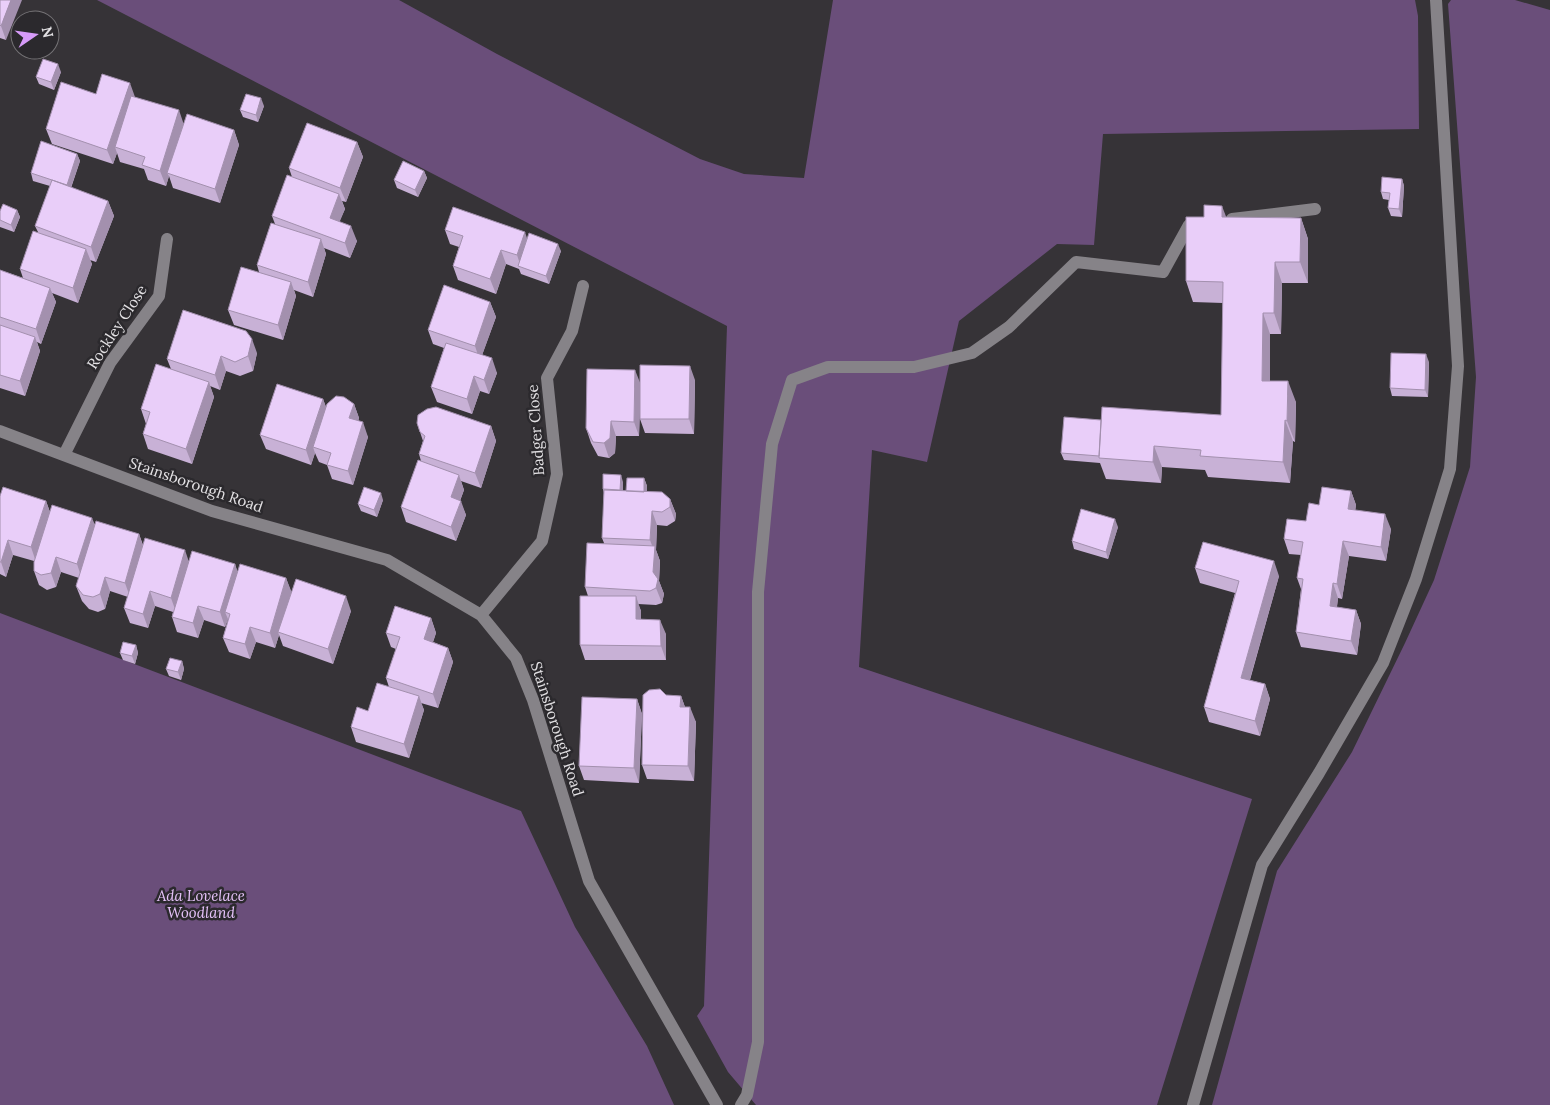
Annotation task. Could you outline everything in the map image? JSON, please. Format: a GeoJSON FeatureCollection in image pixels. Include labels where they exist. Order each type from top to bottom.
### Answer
{"type":"FeatureCollection","features":[{"type":"Feature","properties":{"kind":"street"},"geometry":{"type":"LineString","coordinates":[[1193,1105],[1262,865],[1319,773],[1382,663],[1416,579],[1450,469],[1458,366],[1436,0]]}},
{"type":"Feature","properties":{"kind":"street"},"geometry":{"type":"LineString","coordinates":[[742,1105],[747,1095],[758,1042],[758,592],[772,444],[792,380],[828,367],[914,367],[972,353],[1009,328],[1076,262],[1163,272],[1189,225],[1315,209]]}},
{"type":"Feature","properties":{"kind":"street","name":"Rockley Close"},"geometry":{"type":"LineString","coordinates":[[64,455],[110,363],[160,296],[167,239]]}},
{"type":"Feature","properties":{"kind":"street","name":"Badger Close"},"geometry":{"type":"LineString","coordinates":[[481,615],[542,541],[557,474],[547,378],[572,331],[583,286]]}},
{"type":"Feature","properties":{"kind":"street","name":"Stainsborough Road"},"geometry":{"type":"LineString","coordinates":[[0,431],[212,511],[387,560],[481,615],[516,658],[533,700],[590,881],[717,1105]]}},
{"type":"Feature","properties":{"kind":"green space"},"geometry":{"type":"Polygon","coordinates":[[[97,0],[399,0],[497,54],[700,159],[744,174],[804,178],[833,0],[1415,0],[1418,16],[1419,129],[1103,134],[1094,245],[1057,244],[959,321],[927,462],[872,450],[859,667],[1252,799],[1157,1105],[756,1105],[728,1072],[697,1016],[704,1006],[727,326],[97,0]]]}},
{"type":"Feature","properties":{"kind":"green space"},"geometry":{"type":"Polygon","coordinates":[[[1451,0],[1515,0],[1550,10],[1550,1105],[1212,1105],[1277,871],[1352,752],[1405,643],[1434,580],[1470,467],[1476,377],[1448,4],[1451,0]]]}},
{"type":"Feature","properties":{"kind":"green space","name":"Ada Lovelace Woodland"},"geometry":{"type":"Polygon","coordinates":[[[0,613],[521,811],[575,927],[647,1046],[674,1105],[0,1105],[0,613]]]}},
{"type":"Feature","properties":{"kind":"building"},"geometry":{"type":"Polygon","coordinates":[[[0,0],[11,0],[1,26],[0,25],[0,0]]]}},
{"type":"Feature","properties":{"kind":"building"},"geometry":{"type":"Polygon","coordinates":[[[43,60],[58,64],[51,82],[36,77],[43,60]]]}},
{"type":"Feature","properties":{"kind":"building"},"geometry":{"type":"Polygon","coordinates":[[[102,74],[130,83],[107,150],[46,129],[61,82],[96,94],[102,74]]]}},
{"type":"Feature","properties":{"kind":"building"},"geometry":{"type":"Polygon","coordinates":[[[246,94],[261,98],[256,115],[240,110],[246,94]]]}},
{"type":"Feature","properties":{"kind":"building"},"geometry":{"type":"Polygon","coordinates":[[[131,96],[179,110],[160,171],[142,165],[145,157],[115,147],[131,96]]]}},
{"type":"Feature","properties":{"kind":"building"},"geometry":{"type":"Polygon","coordinates":[[[187,114],[234,130],[215,189],[167,173],[187,114]]]}},
{"type":"Feature","properties":{"kind":"building"},"geometry":{"type":"Polygon","coordinates":[[[307,123],[357,142],[340,188],[289,168],[307,123]]]}},
{"type":"Feature","properties":{"kind":"building"},"geometry":{"type":"Polygon","coordinates":[[[41,141],[77,154],[67,185],[31,173],[41,141]]]}},
{"type":"Feature","properties":{"kind":"building"},"geometry":{"type":"Polygon","coordinates":[[[403,161],[424,171],[415,190],[394,180],[403,161]]]}},
{"type":"Feature","properties":{"kind":"building"},"geometry":{"type":"Polygon","coordinates":[[[287,175],[339,194],[330,218],[351,226],[345,243],[272,216],[287,175]]]}},
{"type":"Feature","properties":{"kind":"building"},"geometry":{"type":"Polygon","coordinates":[[[1382,177],[1402,179],[1399,209],[1388,208],[1390,193],[1381,192],[1382,177]]]}},
{"type":"Feature","properties":{"kind":"building"},"geometry":{"type":"Polygon","coordinates":[[[52,180],[108,201],[91,247],[35,226],[52,180]]]}},
{"type":"Feature","properties":{"kind":"building"},"geometry":{"type":"Polygon","coordinates":[[[3,204],[17,210],[11,225],[0,220],[0,211],[3,204]]]}},
{"type":"Feature","properties":{"kind":"building"},"geometry":{"type":"Polygon","coordinates":[[[1204,205],[1222,206],[1222,217],[1301,218],[1300,262],[1275,262],[1274,313],[1263,313],[1262,381],[1288,381],[1283,462],[1200,456],[1201,450],[1154,446],[1153,462],[1099,458],[1102,407],[1221,415],[1223,282],[1186,281],[1186,217],[1204,217],[1204,205]]]}},
{"type":"Feature","properties":{"kind":"building"},"geometry":{"type":"Polygon","coordinates":[[[453,207],[525,232],[517,255],[501,250],[490,279],[453,266],[463,236],[445,230],[453,207]]]}},
{"type":"Feature","properties":{"kind":"building"},"geometry":{"type":"Polygon","coordinates":[[[271,223],[321,239],[308,282],[257,265],[271,223]]]}},
{"type":"Feature","properties":{"kind":"building"},"geometry":{"type":"Polygon","coordinates":[[[33,231],[86,249],[73,288],[20,269],[33,231]]]}},
{"type":"Feature","properties":{"kind":"building"},"geometry":{"type":"Polygon","coordinates":[[[529,233],[558,244],[546,276],[518,266],[529,233]]]}},
{"type":"Feature","properties":{"kind":"building"},"geometry":{"type":"Polygon","coordinates":[[[241,267],[291,282],[278,325],[228,310],[241,267]]]}},
{"type":"Feature","properties":{"kind":"building"},"geometry":{"type":"Polygon","coordinates":[[[0,270],[50,288],[36,329],[0,317],[0,270]]]}},
{"type":"Feature","properties":{"kind":"building"},"geometry":{"type":"Polygon","coordinates":[[[444,285],[490,302],[475,346],[428,330],[444,285]]]}},
{"type":"Feature","properties":{"kind":"building"},"geometry":{"type":"Polygon","coordinates":[[[183,310],[246,331],[252,339],[248,356],[235,362],[221,356],[215,375],[167,359],[183,310]]]}},
{"type":"Feature","properties":{"kind":"building"},"geometry":{"type":"Polygon","coordinates":[[[0,325],[35,337],[20,381],[0,375],[0,325]]]}},
{"type":"Feature","properties":{"kind":"building"},"geometry":{"type":"Polygon","coordinates":[[[446,343],[492,358],[484,380],[474,376],[467,399],[431,387],[446,343]]]}},
{"type":"Feature","properties":{"kind":"building"},"geometry":{"type":"Polygon","coordinates":[[[1391,353],[1426,354],[1425,390],[1390,388],[1391,353]]]}},
{"type":"Feature","properties":{"kind":"building"},"geometry":{"type":"Polygon","coordinates":[[[156,364],[209,382],[186,449],[143,434],[150,412],[141,409],[156,364]]]}},
{"type":"Feature","properties":{"kind":"building"},"geometry":{"type":"Polygon","coordinates":[[[640,365],[690,366],[689,419],[640,419],[640,365]]]}},
{"type":"Feature","properties":{"kind":"building"},"geometry":{"type":"Polygon","coordinates":[[[587,369],[635,370],[634,422],[611,421],[610,438],[604,443],[593,442],[586,428],[587,369]]]}},
{"type":"Feature","properties":{"kind":"building"},"geometry":{"type":"Polygon","coordinates":[[[277,384],[323,399],[306,450],[260,435],[277,384]]]}},
{"type":"Feature","properties":{"kind":"building"},"geometry":{"type":"Polygon","coordinates":[[[336,396],[344,397],[354,404],[349,418],[363,422],[348,471],[327,465],[331,453],[313,447],[327,404],[336,396]]]}},
{"type":"Feature","properties":{"kind":"building"},"geometry":{"type":"Polygon","coordinates":[[[436,407],[491,426],[475,473],[419,454],[425,436],[420,432],[417,423],[418,415],[427,409],[436,407]]]}},
{"type":"Feature","properties":{"kind":"building"},"geometry":{"type":"Polygon","coordinates":[[[1064,417],[1101,420],[1099,456],[1061,453],[1064,417]]]}},
{"type":"Feature","properties":{"kind":"building"},"geometry":{"type":"Polygon","coordinates":[[[418,460],[459,475],[451,497],[461,501],[451,527],[401,507],[418,460]]]}},
{"type":"Feature","properties":{"kind":"building"},"geometry":{"type":"Polygon","coordinates":[[[603,474],[621,475],[620,490],[603,489],[603,474]]]}},
{"type":"Feature","properties":{"kind":"building"},"geometry":{"type":"Polygon","coordinates":[[[627,478],[644,478],[644,492],[626,491],[627,478]]]}},
{"type":"Feature","properties":{"kind":"building"},"geometry":{"type":"Polygon","coordinates":[[[3,487],[46,501],[31,547],[8,540],[0,562],[0,496],[3,487]]]}},
{"type":"Feature","properties":{"kind":"building"},"geometry":{"type":"Polygon","coordinates":[[[364,487],[381,493],[374,510],[358,504],[364,487]]]}},
{"type":"Feature","properties":{"kind":"building"},"geometry":{"type":"Polygon","coordinates":[[[1322,487],[1351,491],[1348,509],[1385,514],[1381,547],[1343,541],[1337,584],[1333,583],[1330,606],[1356,610],[1351,641],[1296,632],[1303,579],[1297,578],[1303,542],[1284,539],[1287,519],[1306,521],[1309,503],[1319,505],[1322,487]]]}},
{"type":"Feature","properties":{"kind":"building"},"geometry":{"type":"Polygon","coordinates":[[[604,490],[662,492],[670,499],[670,507],[662,512],[652,511],[650,540],[602,538],[604,490]]]}},
{"type":"Feature","properties":{"kind":"building"},"geometry":{"type":"Polygon","coordinates":[[[52,505],[92,518],[77,564],[56,557],[51,573],[41,575],[34,571],[34,562],[52,505]]]}},
{"type":"Feature","properties":{"kind":"building"},"geometry":{"type":"Polygon","coordinates":[[[1081,509],[1115,519],[1106,552],[1072,541],[1081,509]]]}},
{"type":"Feature","properties":{"kind":"building"},"geometry":{"type":"Polygon","coordinates":[[[96,521],[139,534],[125,583],[105,577],[100,594],[93,597],[83,595],[76,586],[96,521]]]}},
{"type":"Feature","properties":{"kind":"building"},"geometry":{"type":"Polygon","coordinates":[[[145,538],[185,550],[171,598],[150,591],[143,614],[124,608],[145,538]]]}},
{"type":"Feature","properties":{"kind":"building"},"geometry":{"type":"Polygon","coordinates":[[[1203,542],[1274,561],[1241,678],[1265,684],[1255,721],[1204,707],[1239,581],[1195,568],[1203,542]]]}},
{"type":"Feature","properties":{"kind":"building"},"geometry":{"type":"Polygon","coordinates":[[[587,543],[655,546],[653,572],[658,579],[656,588],[650,591],[585,587],[587,543]]]}},
{"type":"Feature","properties":{"kind":"building"},"geometry":{"type":"Polygon","coordinates":[[[192,551],[235,564],[220,612],[198,606],[193,623],[172,617],[192,551]]]}},
{"type":"Feature","properties":{"kind":"building"},"geometry":{"type":"Polygon","coordinates":[[[240,564],[286,578],[270,633],[250,627],[245,644],[223,638],[230,614],[225,612],[240,564]]]}},
{"type":"Feature","properties":{"kind":"building"},"geometry":{"type":"Polygon","coordinates":[[[296,579],[346,596],[328,649],[278,632],[296,579]]]}},
{"type":"Feature","properties":{"kind":"building"},"geometry":{"type":"Polygon","coordinates":[[[580,596],[636,596],[636,619],[660,620],[661,646],[580,645],[580,596]]]}},
{"type":"Feature","properties":{"kind":"building"},"geometry":{"type":"Polygon","coordinates":[[[395,606],[431,618],[424,639],[448,648],[433,694],[386,678],[400,637],[386,633],[395,606]]]}},
{"type":"Feature","properties":{"kind":"building"},"geometry":{"type":"Polygon","coordinates":[[[123,642],[136,645],[132,656],[120,653],[123,642]]]}},
{"type":"Feature","properties":{"kind":"building"},"geometry":{"type":"Polygon","coordinates":[[[170,658],[182,661],[178,672],[166,669],[170,658]]]}},
{"type":"Feature","properties":{"kind":"building"},"geometry":{"type":"Polygon","coordinates":[[[377,683],[419,696],[404,744],[351,727],[357,707],[368,711],[377,683]]]}},
{"type":"Feature","properties":{"kind":"building"},"geometry":{"type":"Polygon","coordinates":[[[660,689],[666,695],[681,696],[680,707],[690,707],[688,766],[642,765],[643,695],[649,690],[660,689]]]}},
{"type":"Feature","properties":{"kind":"building"},"geometry":{"type":"Polygon","coordinates":[[[582,697],[637,699],[634,768],[579,766],[582,697]]]}}]}
